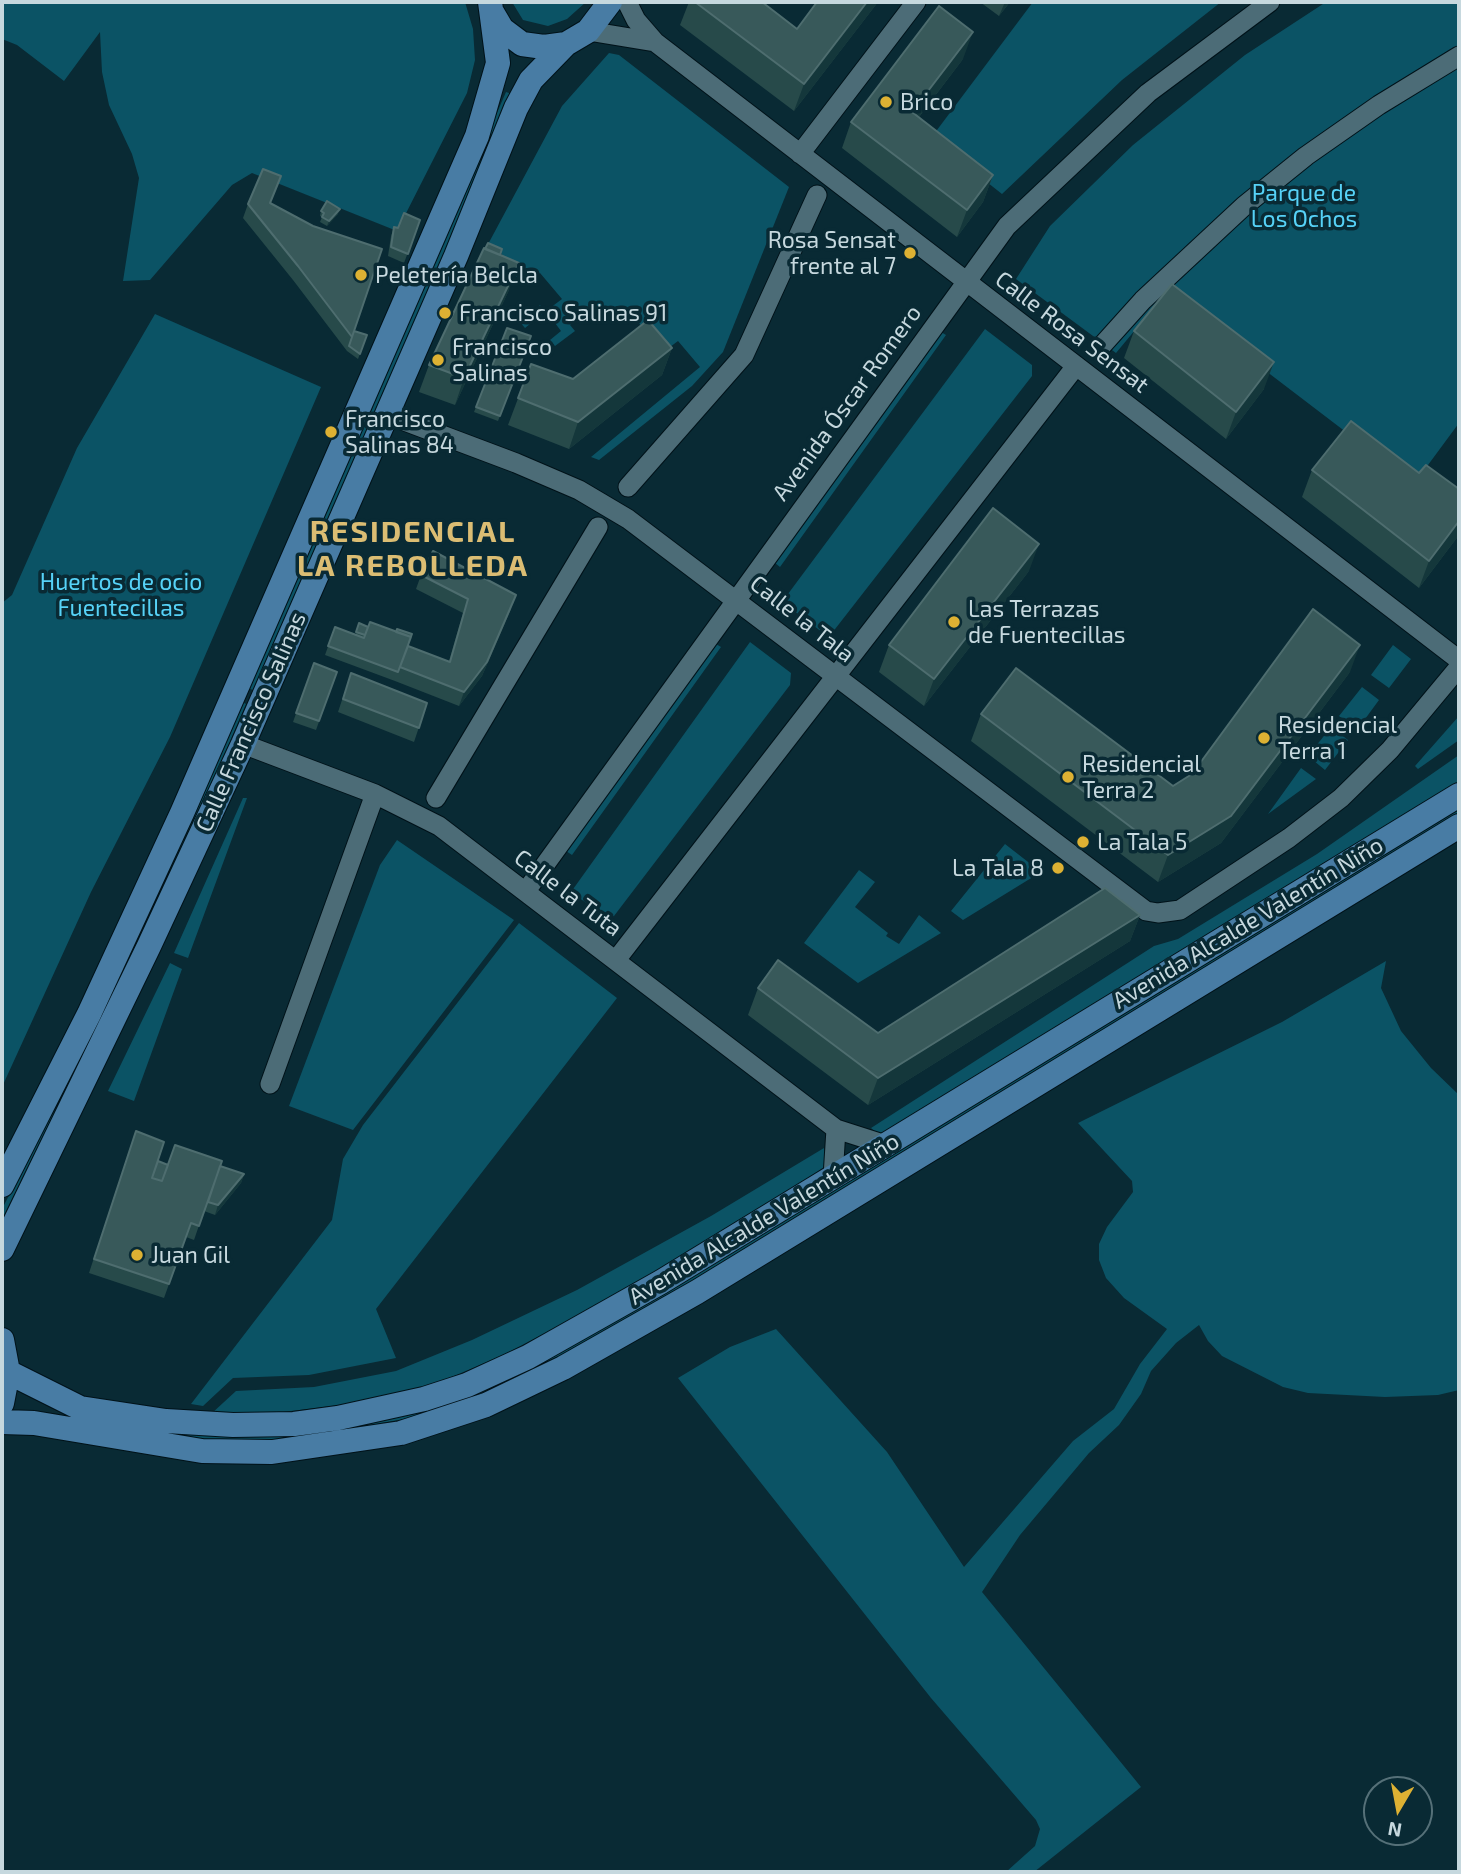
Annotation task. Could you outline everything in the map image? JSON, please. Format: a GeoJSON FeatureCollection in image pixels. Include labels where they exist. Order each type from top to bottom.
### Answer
{"type":"FeatureCollection","features":[{"type":"Feature","properties":{"kind":"main road"},"geometry":{"type":"LineString","coordinates":[[491,7],[502,29],[522,44],[544,47],[566,44],[588,31],[610,2]]}},
{"type":"Feature","properties":{"kind":"main road","name":"Calle Francisco Salinas"},"geometry":{"type":"LineString","coordinates":[[2,1185],[89,1014],[182,813],[477,136],[498,63],[491,7]]}},
{"type":"Feature","properties":{"kind":"main road","name":"Calle Francisco Salinas"},"geometry":{"type":"LineString","coordinates":[[2,1249],[149,946],[243,744],[516,108],[531,80],[566,44]]}},
{"type":"Feature","properties":{"kind":"main road","name":"Avenida Alcalde Valentín Niño"},"geometry":{"type":"LineString","coordinates":[[8,1372],[68,1404],[166,1421],[233,1425],[294,1424],[381,1410],[467,1385],[586,1326],[1459,795]]}},
{"type":"Feature","properties":{"kind":"main road","name":"Avenida Alcalde Valentín Niño"},"geometry":{"type":"LineString","coordinates":[[2,1422],[34,1423],[202,1451],[272,1452],[401,1433],[486,1405],[563,1368],[697,1292],[1459,826]]}},
{"type":"Feature","properties":{"kind":"main road"},"geometry":{"type":"LineString","coordinates":[[2,1340],[8,1372],[2,1404]]}},
{"type":"Feature","properties":{"kind":"street","name":"Calle Rosa Sensat"},"geometry":{"type":"LineString","coordinates":[[627,2],[636,20],[655,42],[1459,660]]}},
{"type":"Feature","properties":{"kind":"street"},"geometry":{"type":"LineString","coordinates":[[800,154],[916,2]]}},
{"type":"Feature","properties":{"kind":"street","name":"Avenida Óscar Romero"},"geometry":{"type":"LineString","coordinates":[[526,891],[965,280],[1007,226],[1071,162],[1148,93],[1270,2]]}},
{"type":"Feature","properties":{"kind":"street","name":"Calle Rosa Sensat"},"geometry":{"type":"LineString","coordinates":[[588,31],[655,42]]}},
{"type":"Feature","properties":{"kind":"street"},"geometry":{"type":"LineString","coordinates":[[1098,349],[1143,300],[1244,206],[1325,143],[1459,55]]}},
{"type":"Feature","properties":{"kind":"street"},"geometry":{"type":"LineString","coordinates":[[628,487],[744,355],[817,195]]}},
{"type":"Feature","properties":{"kind":"street"},"geometry":{"type":"LineString","coordinates":[[616,960],[1076,366]]}},
{"type":"Feature","properties":{"kind":"street","name":"Calle la Tala"},"geometry":{"type":"LineString","coordinates":[[386,414],[579,490],[628,519],[1134,905],[1158,914],[1180,910],[1289,838],[1341,798],[1390,750],[1459,667]]}},
{"type":"Feature","properties":{"kind":"street"},"geometry":{"type":"LineString","coordinates":[[436,798],[598,527]]}},
{"type":"Feature","properties":{"kind":"street","name":"Calle la Tuta"},"geometry":{"type":"LineString","coordinates":[[243,744],[375,794],[439,827],[836,1129],[886,1145]]}},
{"type":"Feature","properties":{"kind":"street"},"geometry":{"type":"LineString","coordinates":[[270,1084],[375,794]]}},
{"type":"Feature","properties":{"kind":"street"},"geometry":{"type":"LineString","coordinates":[[833,1177],[836,1129]]}},
{"type":"Feature","properties":{"kind":"green space"},"geometry":{"type":"Polygon","coordinates":[[[2,2],[465,2],[473,29],[475,60],[467,93],[397,231],[252,173],[232,185],[150,280],[123,281],[139,178],[132,154],[109,105],[102,72],[100,32],[64,81],[17,45],[2,39],[2,2]]]}},
{"type":"Feature","properties":{"kind":"green space"},"geometry":{"type":"Polygon","coordinates":[[[512,2],[586,2],[567,19],[548,26],[523,20],[512,2]]]}},
{"type":"Feature","properties":{"kind":"green space"},"geometry":{"type":"Polygon","coordinates":[[[1033,2],[1221,2],[1122,80],[1002,194],[931,138],[1033,2]]]}},
{"type":"Feature","properties":{"kind":"green space","name":"Parque de Los Ochos"},"geometry":{"type":"Polygon","coordinates":[[[1326,2],[1459,2],[1459,423],[1414,484],[1165,294],[1116,353],[1016,279],[1050,226],[1133,145],[1245,55],[1326,2]]]}},
{"type":"Feature","properties":{"kind":"green space"},"geometry":{"type":"Polygon","coordinates":[[[609,53],[619,55],[789,187],[723,352],[692,386],[599,460],[591,457],[700,367],[678,341],[662,353],[635,318],[629,321],[618,309],[606,317],[601,311],[588,321],[584,315],[570,325],[575,331],[555,346],[550,340],[561,331],[546,311],[562,299],[540,273],[522,285],[501,253],[486,248],[562,106],[609,53]]]}},
{"type":"Feature","properties":{"kind":"green space"},"geometry":{"type":"Polygon","coordinates":[[[506,92],[512,94],[442,260],[253,690],[248,688],[506,92]]]}},
{"type":"Feature","properties":{"kind":"green space"},"geometry":{"type":"Polygon","coordinates":[[[540,305],[546,311],[525,328],[519,321],[540,305]]]}},
{"type":"Feature","properties":{"kind":"green space","name":"Huertos de ocio Fuentecillas"},"geometry":{"type":"Polygon","coordinates":[[[155,314],[321,387],[170,737],[91,892],[2,1087],[2,603],[12,595],[77,448],[155,314]]]}},
{"type":"Feature","properties":{"kind":"green space"},"geometry":{"type":"Polygon","coordinates":[[[985,329],[1032,365],[1032,376],[832,633],[822,632],[782,602],[985,329]]]}},
{"type":"Feature","properties":{"kind":"green space"},"geometry":{"type":"Polygon","coordinates":[[[941,332],[946,335],[780,567],[775,563],[941,332]]]}},
{"type":"Feature","properties":{"kind":"green space"},"geometry":{"type":"Polygon","coordinates":[[[750,642],[791,673],[790,685],[614,916],[607,918],[571,892],[750,642]]]}},
{"type":"Feature","properties":{"kind":"green space"},"geometry":{"type":"Polygon","coordinates":[[[716,644],[721,647],[572,855],[566,851],[716,644]]]}},
{"type":"Feature","properties":{"kind":"green space"},"geometry":{"type":"Polygon","coordinates":[[[1393,645],[1411,659],[1389,688],[1371,675],[1393,645]]]}},
{"type":"Feature","properties":{"kind":"green space"},"geometry":{"type":"Polygon","coordinates":[[[1362,687],[1379,700],[1357,730],[1339,716],[1362,687]]]}},
{"type":"Feature","properties":{"kind":"green space"},"geometry":{"type":"Polygon","coordinates":[[[242,702],[246,704],[207,795],[44,1141],[2,1221],[2,1209],[34,1147],[242,702]]]}},
{"type":"Feature","properties":{"kind":"green space"},"geometry":{"type":"Polygon","coordinates":[[[1459,716],[1459,740],[1418,769],[1415,766],[1459,716]]]}},
{"type":"Feature","properties":{"kind":"green space"},"geometry":{"type":"Polygon","coordinates":[[[1331,727],[1348,740],[1325,770],[1308,756],[1331,727]]]}},
{"type":"Feature","properties":{"kind":"green space"},"geometry":{"type":"Polygon","coordinates":[[[1459,755],[1459,784],[881,1137],[871,1128],[1154,946],[1178,939],[1317,854],[1459,755]]]}},
{"type":"Feature","properties":{"kind":"green space"},"geometry":{"type":"Polygon","coordinates":[[[1301,768],[1316,779],[1268,814],[1301,768]]]}},
{"type":"Feature","properties":{"kind":"green space"},"geometry":{"type":"Polygon","coordinates":[[[243,798],[247,798],[188,958],[174,953],[243,798]]]}},
{"type":"Feature","properties":{"kind":"green space"},"geometry":{"type":"Polygon","coordinates":[[[1459,807],[1459,813],[718,1266],[567,1353],[500,1387],[415,1417],[293,1439],[235,1441],[180,1438],[147,1429],[443,1403],[1459,807]]]}},
{"type":"Feature","properties":{"kind":"green space"},"geometry":{"type":"Polygon","coordinates":[[[397,840],[514,920],[353,1130],[289,1106],[380,865],[397,840]]]}},
{"type":"Feature","properties":{"kind":"green space"},"geometry":{"type":"Polygon","coordinates":[[[1005,844],[1041,872],[963,920],[951,911],[1005,844]]]}},
{"type":"Feature","properties":{"kind":"green space"},"geometry":{"type":"Polygon","coordinates":[[[859,870],[875,882],[855,907],[888,933],[886,936],[899,944],[919,915],[941,933],[858,983],[804,943],[859,870]]]}},
{"type":"Feature","properties":{"kind":"green space"},"geometry":{"type":"Polygon","coordinates":[[[519,923],[617,998],[376,1309],[396,1358],[309,1375],[233,1378],[203,1406],[191,1404],[332,1220],[343,1159],[363,1125],[519,923]]]}},
{"type":"Feature","properties":{"kind":"green space"},"geometry":{"type":"Polygon","coordinates":[[[1386,961],[1381,988],[1401,1031],[1431,1068],[1459,1095],[1459,1390],[1438,1395],[1385,1397],[1308,1393],[1283,1387],[1222,1356],[1208,1341],[1199,1325],[1176,1343],[1151,1371],[1141,1394],[1119,1425],[1089,1453],[1020,1535],[982,1592],[1141,1787],[1034,1872],[1006,1872],[1035,1846],[1040,1829],[1036,1820],[931,1698],[678,1378],[730,1347],[776,1329],[887,1452],[964,1567],[1073,1441],[1114,1409],[1140,1364],[1167,1329],[1124,1298],[1106,1278],[1099,1260],[1099,1244],[1107,1227],[1133,1192],[1132,1181],[1078,1123],[1282,1022],[1386,961]]]}},
{"type":"Feature","properties":{"kind":"green space"},"geometry":{"type":"Polygon","coordinates":[[[170,963],[182,969],[134,1101],[108,1091],[170,963]]]}},
{"type":"Feature","properties":{"kind":"green space"},"geometry":{"type":"Polygon","coordinates":[[[824,1148],[827,1165],[789,1191],[618,1295],[503,1355],[440,1382],[372,1401],[259,1415],[211,1414],[236,1391],[314,1387],[396,1371],[472,1340],[577,1290],[711,1216],[824,1148]]]}},
{"type":"Feature","properties":{"kind":"building"},"geometry":{"type":"Polygon","coordinates":[[[695,2],[762,2],[797,29],[817,2],[867,2],[804,84],[695,2]]]}},
{"type":"Feature","properties":{"kind":"building"},"geometry":{"type":"Polygon","coordinates":[[[939,6],[973,32],[912,112],[993,175],[967,210],[851,122],[939,6]]]}},
{"type":"Feature","properties":{"kind":"building"},"geometry":{"type":"Polygon","coordinates":[[[263,169],[281,176],[270,203],[313,226],[382,249],[352,337],[248,204],[263,169]]]}},
{"type":"Feature","properties":{"kind":"building"},"geometry":{"type":"Polygon","coordinates":[[[327,201],[340,209],[329,221],[322,217],[324,213],[321,211],[327,201]]]}},
{"type":"Feature","properties":{"kind":"building"},"geometry":{"type":"Polygon","coordinates":[[[404,213],[420,220],[408,254],[391,247],[394,227],[398,228],[404,213]]]}},
{"type":"Feature","properties":{"kind":"building"},"geometry":{"type":"Polygon","coordinates":[[[488,243],[502,249],[500,255],[485,249],[488,243]]]}},
{"type":"Feature","properties":{"kind":"building"},"geometry":{"type":"Polygon","coordinates":[[[484,248],[519,263],[464,378],[429,365],[484,248]]]}},
{"type":"Feature","properties":{"kind":"building"},"geometry":{"type":"Polygon","coordinates":[[[1172,284],[1274,362],[1236,412],[1134,331],[1172,284]]]}},
{"type":"Feature","properties":{"kind":"building"},"geometry":{"type":"Polygon","coordinates":[[[648,320],[672,348],[578,422],[518,398],[531,364],[573,379],[648,320]]]}},
{"type":"Feature","properties":{"kind":"building"},"geometry":{"type":"Polygon","coordinates":[[[507,328],[531,336],[500,416],[476,407],[507,328]]]}},
{"type":"Feature","properties":{"kind":"building"},"geometry":{"type":"Polygon","coordinates":[[[354,331],[367,335],[360,354],[349,346],[354,331]]]}},
{"type":"Feature","properties":{"kind":"building"},"geometry":{"type":"Polygon","coordinates":[[[1351,421],[1419,473],[1426,465],[1459,489],[1459,521],[1429,561],[1312,470],[1351,421]]]}},
{"type":"Feature","properties":{"kind":"building","name":"Las Terrazas de Fuentecillas"},"geometry":{"type":"Polygon","coordinates":[[[993,508],[1039,544],[934,679],[889,645],[993,508]]]}},
{"type":"Feature","properties":{"kind":"building"},"geometry":{"type":"Polygon","coordinates":[[[433,551],[516,595],[487,662],[464,692],[400,667],[408,646],[450,662],[468,599],[421,575],[433,551]]]}},
{"type":"Feature","properties":{"kind":"building"},"geometry":{"type":"Polygon","coordinates":[[[1313,609],[1360,645],[1231,816],[1168,855],[981,714],[1016,668],[1173,786],[1192,774],[1313,609]]]}},
{"type":"Feature","properties":{"kind":"building"},"geometry":{"type":"Polygon","coordinates":[[[370,622],[411,637],[398,672],[328,646],[335,627],[364,638],[370,622]]]}},
{"type":"Feature","properties":{"kind":"building"},"geometry":{"type":"Polygon","coordinates":[[[359,623],[368,627],[365,635],[356,632],[359,623]]]}},
{"type":"Feature","properties":{"kind":"building"},"geometry":{"type":"Polygon","coordinates":[[[397,629],[412,634],[411,637],[396,632],[397,629]]]}},
{"type":"Feature","properties":{"kind":"building"},"geometry":{"type":"Polygon","coordinates":[[[314,663],[337,672],[319,721],[296,713],[314,663]]]}},
{"type":"Feature","properties":{"kind":"building"},"geometry":{"type":"Polygon","coordinates":[[[351,673],[427,703],[419,728],[343,699],[351,673]]]}},
{"type":"Feature","properties":{"kind":"building"},"geometry":{"type":"Polygon","coordinates":[[[1105,888],[1140,915],[878,1078],[758,988],[778,960],[878,1033],[1105,888]]]}},
{"type":"Feature","properties":{"kind":"building"},"geometry":{"type":"Polygon","coordinates":[[[136,1131],[164,1142],[152,1178],[162,1181],[175,1145],[222,1161],[199,1226],[191,1223],[169,1284],[94,1259],[136,1131]]]}},
{"type":"Feature","properties":{"kind":"building"},"geometry":{"type":"Polygon","coordinates":[[[158,1161],[168,1165],[162,1181],[152,1178],[158,1161]]]}},
{"type":"Feature","properties":{"kind":"building"},"geometry":{"type":"Polygon","coordinates":[[[220,1166],[244,1174],[218,1205],[208,1202],[220,1166]]]}},
{"type":"Feature","properties":{"kind":"place","name":"Brico"},"geometry":{"type":"Point","coordinates":[886,102]}},
{"type":"Feature","properties":{"kind":"place","name":"Rosa Sensat frente al 7"},"geometry":{"type":"Point","coordinates":[910,253]}},
{"type":"Feature","properties":{"kind":"place","name":"Peletería Belcla"},"geometry":{"type":"Point","coordinates":[361,275]}},
{"type":"Feature","properties":{"kind":"place","name":"Francisco Salinas 91"},"geometry":{"type":"Point","coordinates":[445,313]}},
{"type":"Feature","properties":{"kind":"place","name":"Francisco Salinas"},"geometry":{"type":"Point","coordinates":[438,360]}},
{"type":"Feature","properties":{"kind":"place","name":"Francisco Salinas 84"},"geometry":{"type":"Point","coordinates":[331,432]}},
{"type":"Feature","properties":{"kind":"place","name":"Las Terrazas de Fuentecillas"},"geometry":{"type":"Point","coordinates":[954,622]}},
{"type":"Feature","properties":{"kind":"place","name":"Residencial Terra 1"},"geometry":{"type":"Point","coordinates":[1264,738]}},
{"type":"Feature","properties":{"kind":"place","name":"Residencial Terra 2"},"geometry":{"type":"Point","coordinates":[1068,777]}},
{"type":"Feature","properties":{"kind":"place","name":"La Tala 5"},"geometry":{"type":"Point","coordinates":[1083,842]}},
{"type":"Feature","properties":{"kind":"place","name":"La Tala 8"},"geometry":{"type":"Point","coordinates":[1058,868]}},
{"type":"Feature","properties":{"kind":"place","name":"Juan Gil"},"geometry":{"type":"Point","coordinates":[137,1255]}},
{"type":"Feature","properties":{"kind":"district","name":"RESIDENCIAL LA REBOLLEDA"},"geometry":{"type":"Point","coordinates":[413,549]}}]}
